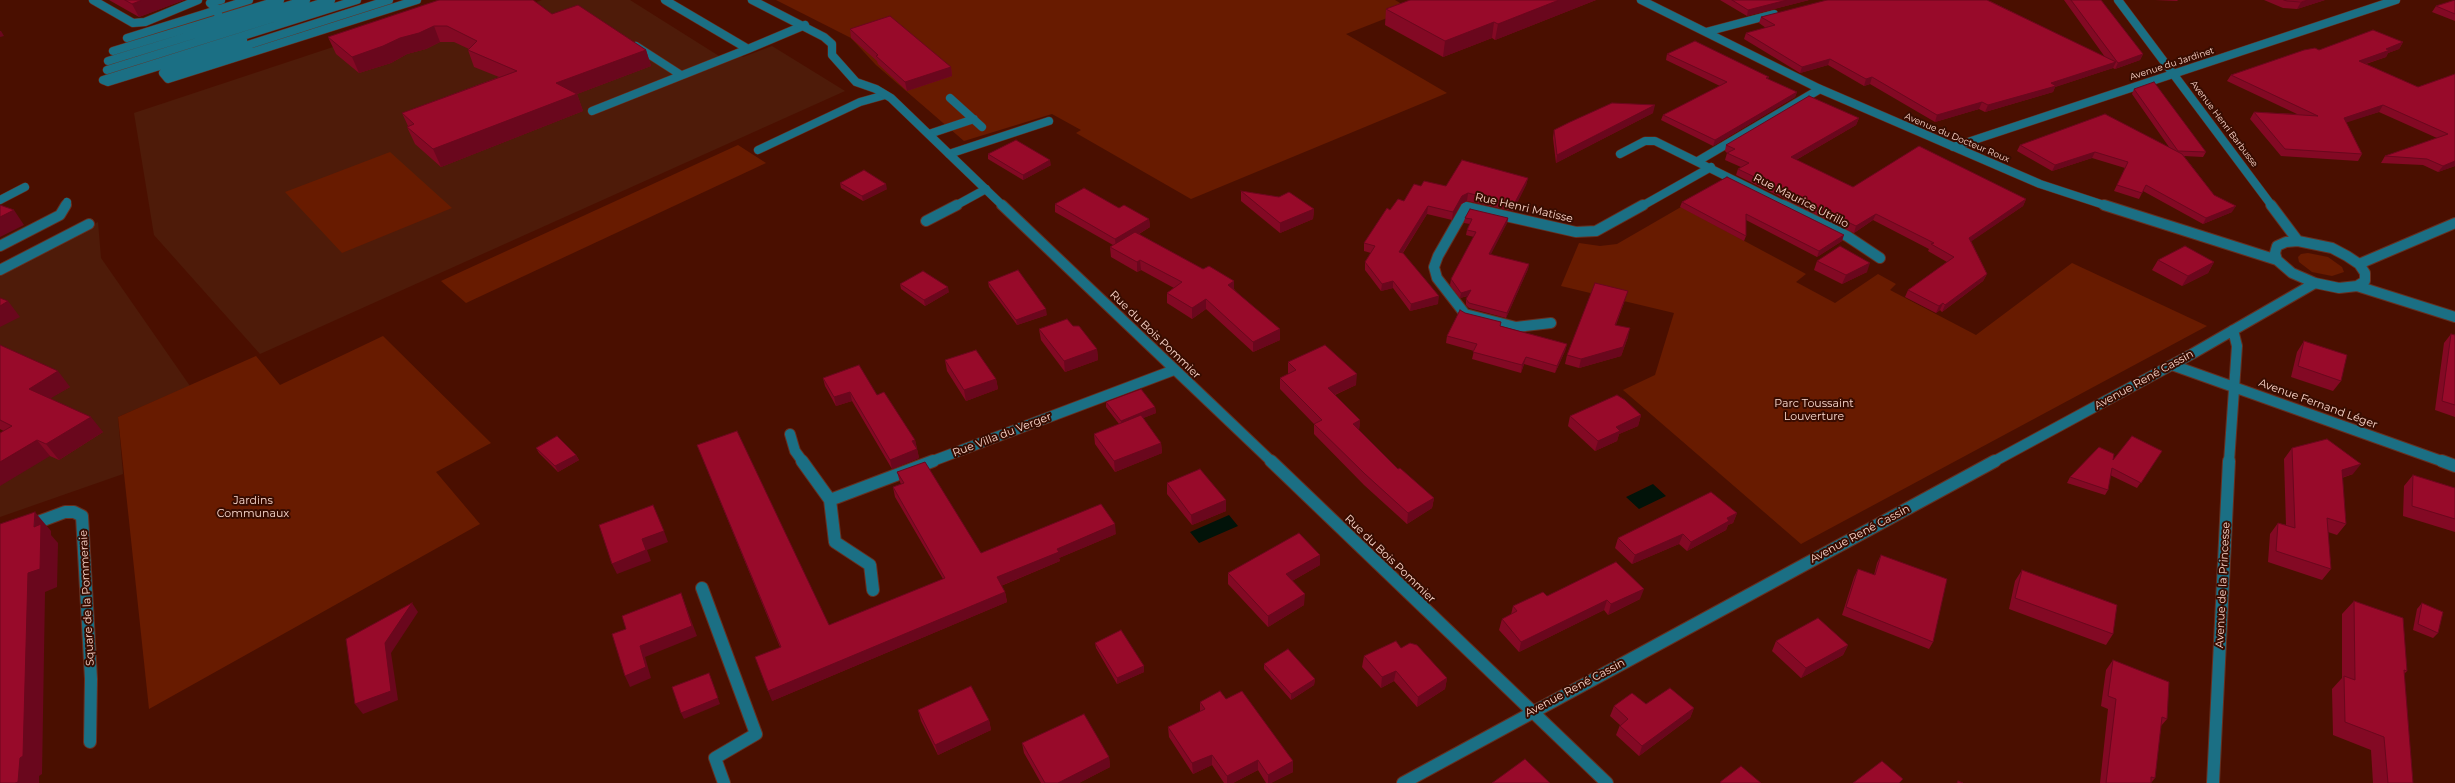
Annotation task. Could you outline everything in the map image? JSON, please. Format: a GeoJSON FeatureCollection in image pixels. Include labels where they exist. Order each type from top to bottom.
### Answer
{"type":"FeatureCollection","features":[{"type":"Feature","properties":{"kind":"street"},"geometry":{"type":"LineString","coordinates":[[93,0],[133,23],[145,22],[198,0]]}},
{"type":"Feature","properties":{"kind":"street"},"geometry":{"type":"LineString","coordinates":[[221,0],[210,3],[218,10],[217,13],[247,44]]}},
{"type":"Feature","properties":{"kind":"street"},"geometry":{"type":"LineString","coordinates":[[127,38],[249,0]]}},
{"type":"Feature","properties":{"kind":"street"},"geometry":{"type":"LineString","coordinates":[[108,61],[306,0]]}},
{"type":"Feature","properties":{"kind":"street"},"geometry":{"type":"LineString","coordinates":[[106,70],[331,0]]}},
{"type":"Feature","properties":{"kind":"street"},"geometry":{"type":"LineString","coordinates":[[357,0],[343,2],[294,20],[247,44],[200,69],[168,79],[163,73],[247,44],[388,0]]}},
{"type":"Feature","properties":{"kind":"street"},"geometry":{"type":"LineString","coordinates":[[187,56],[108,82],[103,80],[187,56],[247,44],[417,0]]}},
{"type":"Feature","properties":{"kind":"street"},"geometry":{"type":"LineString","coordinates":[[665,0],[748,49]]}},
{"type":"Feature","properties":{"kind":"street","name":"Rue du Bois Pommier"},"geometry":{"type":"LineString","coordinates":[[752,0],[805,25],[832,44],[832,55],[856,82],[886,95],[929,134],[1607,783]]}},
{"type":"Feature","properties":{"kind":"street","name":"Avenue du Docteur Roux"},"geometry":{"type":"LineString","coordinates":[[1641,0],[1820,89],[2040,184],[2277,260]]}},
{"type":"Feature","properties":{"kind":"street","name":"Avenue Henri Barbusse"},"geometry":{"type":"LineString","coordinates":[[2118,0],[2298,241]]}},
{"type":"Feature","properties":{"kind":"street","name":"Avenue du Jardinet"},"geometry":{"type":"LineString","coordinates":[[1953,147],[2396,0]]}},
{"type":"Feature","properties":{"kind":"street"},"geometry":{"type":"LineString","coordinates":[[113,51],[275,1],[294,20]]}},
{"type":"Feature","properties":{"kind":"street"},"geometry":{"type":"LineString","coordinates":[[1706,32],[1782,12]]}},
{"type":"Feature","properties":{"kind":"street"},"geometry":{"type":"LineString","coordinates":[[592,110],[805,25]]}},
{"type":"Feature","properties":{"kind":"street"},"geometry":{"type":"LineString","coordinates":[[159,28],[200,69]]}},
{"type":"Feature","properties":{"kind":"street"},"geometry":{"type":"LineString","coordinates":[[629,41],[681,75]]}},
{"type":"Feature","properties":{"kind":"street"},"geometry":{"type":"LineString","coordinates":[[1698,161],[1820,89]]}},
{"type":"Feature","properties":{"kind":"street"},"geometry":{"type":"LineString","coordinates":[[758,150],[860,102],[886,95]]}},
{"type":"Feature","properties":{"kind":"street"},"geometry":{"type":"LineString","coordinates":[[950,98],[982,127]]}},
{"type":"Feature","properties":{"kind":"street"},"geometry":{"type":"LineString","coordinates":[[929,134],[974,119]]}},
{"type":"Feature","properties":{"kind":"street"},"geometry":{"type":"LineString","coordinates":[[949,154],[1049,121]]}},
{"type":"Feature","properties":{"kind":"street"},"geometry":{"type":"LineString","coordinates":[[1620,154],[1645,141],[1656,141],[1711,167]]}},
{"type":"Feature","properties":{"kind":"street","name":"Rue Maurice Utrillo"},"geometry":{"type":"LineString","coordinates":[[1711,167],[1847,236],[1880,258]]}},
{"type":"Feature","properties":{"kind":"street","name":"Rue Henri Matisse"},"geometry":{"type":"LineString","coordinates":[[1551,324],[1516,327],[1465,314],[1437,278],[1434,267],[1438,256],[1466,207],[1576,232],[1596,232],[1711,167]]}},
{"type":"Feature","properties":{"kind":"street"},"geometry":{"type":"LineString","coordinates":[[0,200],[26,187]]}},
{"type":"Feature","properties":{"kind":"street"},"geometry":{"type":"LineString","coordinates":[[926,221],[986,189]]}},
{"type":"Feature","properties":{"kind":"street"},"geometry":{"type":"LineString","coordinates":[[0,246],[60,215],[67,202]]}},
{"type":"Feature","properties":{"kind":"street"},"geometry":{"type":"LineString","coordinates":[[0,270],[89,224]]}},
{"type":"Feature","properties":{"kind":"street"},"geometry":{"type":"LineString","coordinates":[[2359,264],[2455,224]]}},
{"type":"Feature","properties":{"kind":"street"},"geometry":{"type":"LineString","coordinates":[[2357,286],[2364,281],[2365,273],[2359,264],[2332,248],[2298,241],[2286,242],[2277,246],[2275,252],[2277,260],[2292,273],[2315,283],[2339,288],[2357,286],[2455,316]]}},
{"type":"Feature","properties":{"kind":"street","name":"Avenue René Cassin"},"geometry":{"type":"LineString","coordinates":[[1403,783],[1532,711],[2172,365],[2315,283]]}},
{"type":"Feature","properties":{"kind":"street","name":"Avenue de la Princesse"},"geometry":{"type":"LineString","coordinates":[[2213,783],[2233,387],[2237,346],[2233,330]]}},
{"type":"Feature","properties":{"kind":"street","name":"Avenue Fernand Léger"},"geometry":{"type":"LineString","coordinates":[[2172,365],[2455,466]]}},
{"type":"Feature","properties":{"kind":"street","name":"Rue Villa du Verger"},"geometry":{"type":"LineString","coordinates":[[830,500],[1174,370]]}},
{"type":"Feature","properties":{"kind":"street"},"geometry":{"type":"LineString","coordinates":[[790,434],[794,451],[830,500],[835,542],[870,565],[873,590]]}},
{"type":"Feature","properties":{"kind":"street","name":"Square de la Pommeraie"},"geometry":{"type":"LineString","coordinates":[[22,528],[64,512],[74,512],[82,516],[91,679],[90,742]]}},
{"type":"Feature","properties":{"kind":"street"},"geometry":{"type":"LineString","coordinates":[[702,588],[756,734],[715,758],[724,783]]}},
{"type":"Feature","properties":{"kind":"shaded area"},"geometry":{"type":"Polygon","coordinates":[[[475,0],[525,6],[542,0],[630,0],[719,56],[733,51],[743,57],[772,46],[845,91],[260,354],[154,235],[134,113],[475,0]]]}},
{"type":"Feature","properties":{"kind":"shaded area"},"geometry":{"type":"Polygon","coordinates":[[[98,222],[101,258],[190,386],[118,417],[123,474],[0,517],[0,457],[25,441],[0,429],[0,274],[98,222]]]}},
{"type":"Feature","properties":{"kind":"shaded area"},"geometry":{"type":"Polygon","coordinates":[[[1653,484],[1666,496],[1639,509],[1626,497],[1653,484]]]}},
{"type":"Feature","properties":{"kind":"shaded area"},"geometry":{"type":"Polygon","coordinates":[[[1229,515],[1238,526],[1199,543],[1190,532],[1229,515]]]}},
{"type":"Feature","properties":{"kind":"green space"},"geometry":{"type":"Polygon","coordinates":[[[776,0],[1395,0],[1410,9],[1346,34],[1447,93],[1191,199],[1076,133],[1081,130],[1052,114],[964,141],[876,65],[851,38],[776,0]]]}},
{"type":"Feature","properties":{"kind":"green space"},"geometry":{"type":"Polygon","coordinates":[[[738,145],[766,163],[466,303],[441,281],[738,145]]]}},
{"type":"Feature","properties":{"kind":"green space"},"geometry":{"type":"Polygon","coordinates":[[[390,152],[452,208],[342,253],[285,192],[390,152]]]}},
{"type":"Feature","properties":{"kind":"green space","name":"Parc Toussaint Louverture"},"geometry":{"type":"Polygon","coordinates":[[[1681,207],[1806,274],[1796,282],[1835,303],[1878,274],[1896,284],[1890,290],[1976,335],[2072,263],[2207,326],[1801,544],[1623,390],[1655,375],[1674,313],[1561,286],[1579,243],[1600,246],[1617,244],[1681,207]]]}},
{"type":"Feature","properties":{"kind":"green space"},"geometry":{"type":"Polygon","coordinates":[[[2308,253],[2328,257],[2342,267],[2344,272],[2332,276],[2312,272],[2299,262],[2298,257],[2301,254],[2308,253]]]}},
{"type":"Feature","properties":{"kind":"green space","name":"Jardins Communaux"},"geometry":{"type":"Polygon","coordinates":[[[383,336],[491,443],[436,472],[480,524],[149,709],[118,417],[256,356],[280,385],[383,336]]]}},
{"type":"Feature","properties":{"kind":"building"},"geometry":{"type":"Polygon","coordinates":[[[125,0],[142,0],[132,4],[125,0]]]}},
{"type":"Feature","properties":{"kind":"building"},"geometry":{"type":"Polygon","coordinates":[[[439,0],[533,0],[552,14],[578,5],[646,50],[556,83],[577,94],[433,149],[407,127],[414,124],[402,113],[517,71],[468,50],[477,41],[447,26],[434,26],[419,33],[400,38],[352,57],[328,37],[439,0]]]}},
{"type":"Feature","properties":{"kind":"building"},"geometry":{"type":"Polygon","coordinates":[[[1410,0],[1559,0],[1498,24],[1494,22],[1445,41],[1386,9],[1410,0]]]}},
{"type":"Feature","properties":{"kind":"building"},"geometry":{"type":"Polygon","coordinates":[[[1732,0],[1787,0],[1748,10],[1732,0]]]}},
{"type":"Feature","properties":{"kind":"building"},"geometry":{"type":"Polygon","coordinates":[[[1827,0],[1987,0],[2116,62],[2051,83],[2056,86],[1988,105],[1982,102],[1937,115],[1872,77],[1866,79],[1830,59],[1802,67],[1746,33],[1775,25],[1761,17],[1827,0]]]}},
{"type":"Feature","properties":{"kind":"building"},"geometry":{"type":"Polygon","coordinates":[[[2071,0],[2101,0],[2143,54],[2118,63],[2071,0]]]}},
{"type":"Feature","properties":{"kind":"building"},"geometry":{"type":"Polygon","coordinates":[[[2284,0],[2308,0],[2301,2],[2284,0]]]}},
{"type":"Feature","properties":{"kind":"building"},"geometry":{"type":"Polygon","coordinates":[[[2455,0],[2455,14],[2436,6],[2455,0]]]}},
{"type":"Feature","properties":{"kind":"building"},"geometry":{"type":"Polygon","coordinates":[[[890,16],[951,67],[905,82],[876,56],[878,55],[850,29],[890,16]]]}},
{"type":"Feature","properties":{"kind":"building"},"geometry":{"type":"Polygon","coordinates":[[[2373,30],[2403,42],[2386,49],[2390,50],[2359,61],[2418,87],[2455,74],[2455,161],[2443,166],[2427,159],[2385,156],[2448,134],[2383,105],[2344,118],[2362,154],[2285,149],[2254,112],[2318,116],[2231,75],[2304,50],[2315,48],[2319,50],[2373,30]]]}},
{"type":"Feature","properties":{"kind":"building"},"geometry":{"type":"Polygon","coordinates":[[[1695,41],[1769,77],[1766,78],[1797,92],[1715,140],[1663,115],[1727,82],[1667,54],[1695,41]]]}},
{"type":"Feature","properties":{"kind":"building"},"geometry":{"type":"Polygon","coordinates":[[[2154,82],[2206,152],[2178,151],[2134,89],[2154,82]]]}},
{"type":"Feature","properties":{"kind":"building"},"geometry":{"type":"Polygon","coordinates":[[[1809,96],[1859,118],[1791,157],[1853,187],[1919,146],[2026,199],[1969,238],[1987,274],[1945,305],[1943,303],[1939,306],[1908,290],[1954,257],[1931,244],[1934,243],[1876,214],[1856,226],[1738,169],[1749,163],[1727,153],[1735,149],[1726,145],[1809,96]]]}},
{"type":"Feature","properties":{"kind":"building"},"geometry":{"type":"Polygon","coordinates":[[[1612,103],[1655,105],[1557,155],[1554,130],[1612,103]]]}},
{"type":"Feature","properties":{"kind":"building"},"geometry":{"type":"Polygon","coordinates":[[[2105,114],[2182,154],[2214,195],[2236,206],[2206,218],[2146,185],[2142,193],[2117,185],[2128,162],[2095,152],[2055,165],[2020,145],[2105,114]]]}},
{"type":"Feature","properties":{"kind":"building"},"geometry":{"type":"Polygon","coordinates":[[[1016,140],[1050,160],[1023,175],[988,154],[1016,140]]]}},
{"type":"Feature","properties":{"kind":"building"},"geometry":{"type":"Polygon","coordinates":[[[1462,160],[1528,178],[1514,204],[1468,193],[1462,196],[1453,212],[1428,206],[1399,252],[1403,253],[1439,296],[1411,304],[1393,281],[1382,284],[1365,262],[1375,246],[1364,243],[1387,208],[1390,210],[1398,199],[1404,201],[1414,184],[1421,186],[1424,181],[1446,186],[1462,160]]]}},
{"type":"Feature","properties":{"kind":"building"},"geometry":{"type":"Polygon","coordinates":[[[864,170],[886,184],[862,196],[840,183],[864,170]]]}},
{"type":"Feature","properties":{"kind":"building"},"geometry":{"type":"Polygon","coordinates":[[[1727,177],[1844,235],[1819,251],[1746,214],[1746,236],[1682,202],[1727,177]]]}},
{"type":"Feature","properties":{"kind":"building"},"geometry":{"type":"Polygon","coordinates":[[[1084,188],[1119,208],[1124,205],[1149,219],[1115,239],[1055,204],[1084,188]]]}},
{"type":"Feature","properties":{"kind":"building"},"geometry":{"type":"Polygon","coordinates":[[[1241,191],[1279,197],[1289,192],[1314,209],[1280,223],[1241,191]]]}},
{"type":"Feature","properties":{"kind":"building"},"geometry":{"type":"Polygon","coordinates":[[[0,205],[14,210],[0,217],[0,205]]]}},
{"type":"Feature","properties":{"kind":"building"},"geometry":{"type":"Polygon","coordinates":[[[1470,209],[1508,218],[1489,254],[1529,264],[1507,313],[1469,303],[1466,299],[1471,290],[1461,293],[1451,279],[1476,232],[1467,230],[1472,219],[1465,218],[1470,209]]]}},
{"type":"Feature","properties":{"kind":"building"},"geometry":{"type":"Polygon","coordinates":[[[1135,232],[1203,269],[1209,266],[1234,281],[1228,285],[1280,329],[1253,342],[1206,299],[1192,308],[1167,293],[1182,282],[1140,260],[1137,262],[1110,247],[1135,232]]]}},
{"type":"Feature","properties":{"kind":"building"},"geometry":{"type":"Polygon","coordinates":[[[1840,246],[1870,263],[1846,275],[1817,261],[1840,246]]]}},
{"type":"Feature","properties":{"kind":"building"},"geometry":{"type":"Polygon","coordinates":[[[2185,246],[2214,262],[2188,276],[2158,260],[2185,246]]]}},
{"type":"Feature","properties":{"kind":"building"},"geometry":{"type":"Polygon","coordinates":[[[1018,270],[1046,309],[1016,320],[988,282],[1018,270]]]}},
{"type":"Feature","properties":{"kind":"building"},"geometry":{"type":"Polygon","coordinates":[[[923,271],[948,287],[924,300],[900,284],[923,271]]]}},
{"type":"Feature","properties":{"kind":"building"},"geometry":{"type":"Polygon","coordinates":[[[1595,283],[1628,291],[1615,325],[1630,328],[1623,347],[1581,359],[1567,355],[1595,283]]]}},
{"type":"Feature","properties":{"kind":"building"},"geometry":{"type":"Polygon","coordinates":[[[0,298],[8,301],[0,306],[0,298]]]}},
{"type":"Feature","properties":{"kind":"building"},"geometry":{"type":"Polygon","coordinates":[[[1460,310],[1465,313],[1501,322],[1500,326],[1567,344],[1557,366],[1526,357],[1522,365],[1473,352],[1477,344],[1447,336],[1460,310]]]}},
{"type":"Feature","properties":{"kind":"building"},"geometry":{"type":"Polygon","coordinates":[[[1067,319],[1073,326],[1079,326],[1097,349],[1064,361],[1039,329],[1067,319]]]}},
{"type":"Feature","properties":{"kind":"building"},"geometry":{"type":"Polygon","coordinates":[[[2451,334],[2455,335],[2455,405],[2442,401],[2451,334]]]}},
{"type":"Feature","properties":{"kind":"building"},"geometry":{"type":"Polygon","coordinates":[[[2304,341],[2347,355],[2341,381],[2298,366],[2304,341]]]}},
{"type":"Feature","properties":{"kind":"building"},"geometry":{"type":"Polygon","coordinates":[[[0,345],[58,371],[29,389],[91,417],[46,444],[37,440],[0,462],[0,433],[12,426],[0,420],[0,345]]]}},
{"type":"Feature","properties":{"kind":"building"},"geometry":{"type":"Polygon","coordinates":[[[1325,345],[1357,374],[1328,388],[1360,420],[1353,424],[1398,469],[1400,468],[1434,498],[1408,513],[1365,474],[1314,424],[1322,420],[1280,378],[1296,370],[1288,362],[1325,345]]]}},
{"type":"Feature","properties":{"kind":"building"},"geometry":{"type":"Polygon","coordinates":[[[976,350],[996,379],[964,390],[945,360],[976,350]]]}},
{"type":"Feature","properties":{"kind":"building"},"geometry":{"type":"Polygon","coordinates":[[[859,365],[877,395],[884,392],[915,440],[912,441],[917,449],[890,460],[850,392],[834,397],[823,378],[859,365]]]}},
{"type":"Feature","properties":{"kind":"building"},"geometry":{"type":"Polygon","coordinates":[[[1141,389],[1155,407],[1121,421],[1106,402],[1141,389]]]}},
{"type":"Feature","properties":{"kind":"building"},"geometry":{"type":"Polygon","coordinates":[[[1617,395],[1625,400],[1641,415],[1616,427],[1620,431],[1598,441],[1570,416],[1617,395]]]}},
{"type":"Feature","properties":{"kind":"building"},"geometry":{"type":"Polygon","coordinates":[[[1141,415],[1161,443],[1114,461],[1094,434],[1141,415]]]}},
{"type":"Feature","properties":{"kind":"building"},"geometry":{"type":"Polygon","coordinates":[[[737,431],[829,625],[945,578],[893,487],[904,483],[897,472],[925,462],[981,553],[1101,504],[1115,524],[1057,549],[1059,552],[997,577],[1005,592],[768,691],[755,657],[781,647],[697,445],[737,431]]]}},
{"type":"Feature","properties":{"kind":"building"},"geometry":{"type":"Polygon","coordinates":[[[557,436],[576,455],[555,466],[536,448],[557,436]]]}},
{"type":"Feature","properties":{"kind":"building"},"geometry":{"type":"Polygon","coordinates":[[[2132,436],[2162,451],[2141,483],[2112,468],[2108,490],[2070,477],[2099,447],[2114,454],[2113,460],[2132,436]]]}},
{"type":"Feature","properties":{"kind":"building"},"geometry":{"type":"Polygon","coordinates":[[[2327,439],[2361,464],[2342,470],[2346,524],[2327,518],[2331,569],[2276,551],[2278,523],[2295,528],[2292,448],[2327,439]]]}},
{"type":"Feature","properties":{"kind":"building"},"geometry":{"type":"Polygon","coordinates":[[[1200,469],[1226,500],[1191,515],[1167,483],[1200,469]]]}},
{"type":"Feature","properties":{"kind":"building"},"geometry":{"type":"Polygon","coordinates":[[[2413,475],[2455,488],[2455,519],[2412,506],[2413,475]]]}},
{"type":"Feature","properties":{"kind":"building"},"geometry":{"type":"Polygon","coordinates":[[[1711,492],[1737,513],[1727,518],[1729,521],[1691,542],[1683,534],[1635,555],[1618,538],[1711,492]]]}},
{"type":"Feature","properties":{"kind":"building"},"geometry":{"type":"Polygon","coordinates":[[[653,505],[664,531],[642,539],[646,550],[612,564],[599,525],[653,505]]]}},
{"type":"Feature","properties":{"kind":"building"},"geometry":{"type":"Polygon","coordinates":[[[35,512],[34,527],[41,524],[40,569],[28,573],[23,756],[20,758],[18,782],[0,783],[0,524],[35,512]]]}},
{"type":"Feature","properties":{"kind":"building"},"geometry":{"type":"Polygon","coordinates":[[[1299,533],[1320,555],[1286,574],[1305,594],[1268,616],[1228,573],[1299,533]]]}},
{"type":"Feature","properties":{"kind":"building"},"geometry":{"type":"Polygon","coordinates":[[[1881,555],[1947,579],[1933,642],[1846,607],[1858,569],[1875,575],[1881,555]]]}},
{"type":"Feature","properties":{"kind":"building"},"geometry":{"type":"Polygon","coordinates":[[[1616,562],[1644,589],[1611,604],[1607,600],[1521,642],[1502,619],[1517,611],[1513,606],[1543,592],[1547,596],[1616,562]]]}},
{"type":"Feature","properties":{"kind":"building"},"geometry":{"type":"Polygon","coordinates":[[[2022,570],[2117,605],[2113,634],[2015,598],[2022,570]]]}},
{"type":"Feature","properties":{"kind":"building"},"geometry":{"type":"Polygon","coordinates":[[[681,593],[692,626],[640,646],[646,667],[625,676],[612,634],[626,629],[622,616],[681,593]]]}},
{"type":"Feature","properties":{"kind":"building"},"geometry":{"type":"Polygon","coordinates":[[[2354,601],[2403,618],[2407,671],[2404,670],[2413,783],[2388,783],[2384,737],[2345,722],[2344,676],[2355,680],[2354,601]]]}},
{"type":"Feature","properties":{"kind":"building"},"geometry":{"type":"Polygon","coordinates":[[[412,603],[385,643],[391,691],[355,704],[346,639],[412,603]]]}},
{"type":"Feature","properties":{"kind":"building"},"geometry":{"type":"Polygon","coordinates":[[[2422,603],[2443,612],[2438,633],[2418,624],[2422,603]]]}},
{"type":"Feature","properties":{"kind":"building"},"geometry":{"type":"Polygon","coordinates":[[[1818,618],[1848,645],[1806,668],[1776,641],[1818,618]]]}},
{"type":"Feature","properties":{"kind":"building"},"geometry":{"type":"Polygon","coordinates":[[[1121,630],[1144,666],[1117,678],[1095,643],[1121,630]]]}},
{"type":"Feature","properties":{"kind":"building"},"geometry":{"type":"Polygon","coordinates":[[[1396,641],[1401,648],[1410,643],[1417,645],[1447,678],[1418,697],[1396,671],[1382,677],[1364,656],[1396,641]]]}},
{"type":"Feature","properties":{"kind":"building"},"geometry":{"type":"Polygon","coordinates":[[[1288,649],[1315,679],[1291,694],[1264,664],[1288,649]]]}},
{"type":"Feature","properties":{"kind":"building"},"geometry":{"type":"Polygon","coordinates":[[[2113,660],[2169,682],[2167,719],[2162,717],[2155,778],[2151,777],[2151,783],[2106,783],[2116,699],[2108,696],[2113,660]]]}},
{"type":"Feature","properties":{"kind":"building"},"geometry":{"type":"Polygon","coordinates":[[[709,673],[718,698],[681,713],[672,687],[709,673]]]}},
{"type":"Feature","properties":{"kind":"building"},"geometry":{"type":"Polygon","coordinates":[[[971,686],[989,720],[935,745],[918,710],[971,686]]]}},
{"type":"Feature","properties":{"kind":"building"},"geometry":{"type":"Polygon","coordinates":[[[1670,688],[1694,708],[1642,746],[1620,726],[1628,719],[1614,706],[1632,693],[1646,704],[1670,688]]]}},
{"type":"Feature","properties":{"kind":"building"},"geometry":{"type":"Polygon","coordinates":[[[1220,691],[1226,699],[1242,691],[1293,761],[1268,775],[1258,760],[1227,776],[1212,755],[1192,763],[1168,727],[1205,709],[1200,702],[1220,691]]]}},
{"type":"Feature","properties":{"kind":"building"},"geometry":{"type":"Polygon","coordinates":[[[1084,714],[1109,757],[1058,783],[1045,783],[1022,743],[1084,714]]]}},
{"type":"Feature","properties":{"kind":"building"},"geometry":{"type":"Polygon","coordinates":[[[1525,759],[1550,783],[1492,783],[1525,759]]]}},
{"type":"Feature","properties":{"kind":"building"},"geometry":{"type":"Polygon","coordinates":[[[1882,761],[1903,779],[1899,783],[1853,783],[1882,761]]]}},
{"type":"Feature","properties":{"kind":"building"},"geometry":{"type":"Polygon","coordinates":[[[1741,766],[1761,783],[1720,782],[1741,766]]]}}]}
